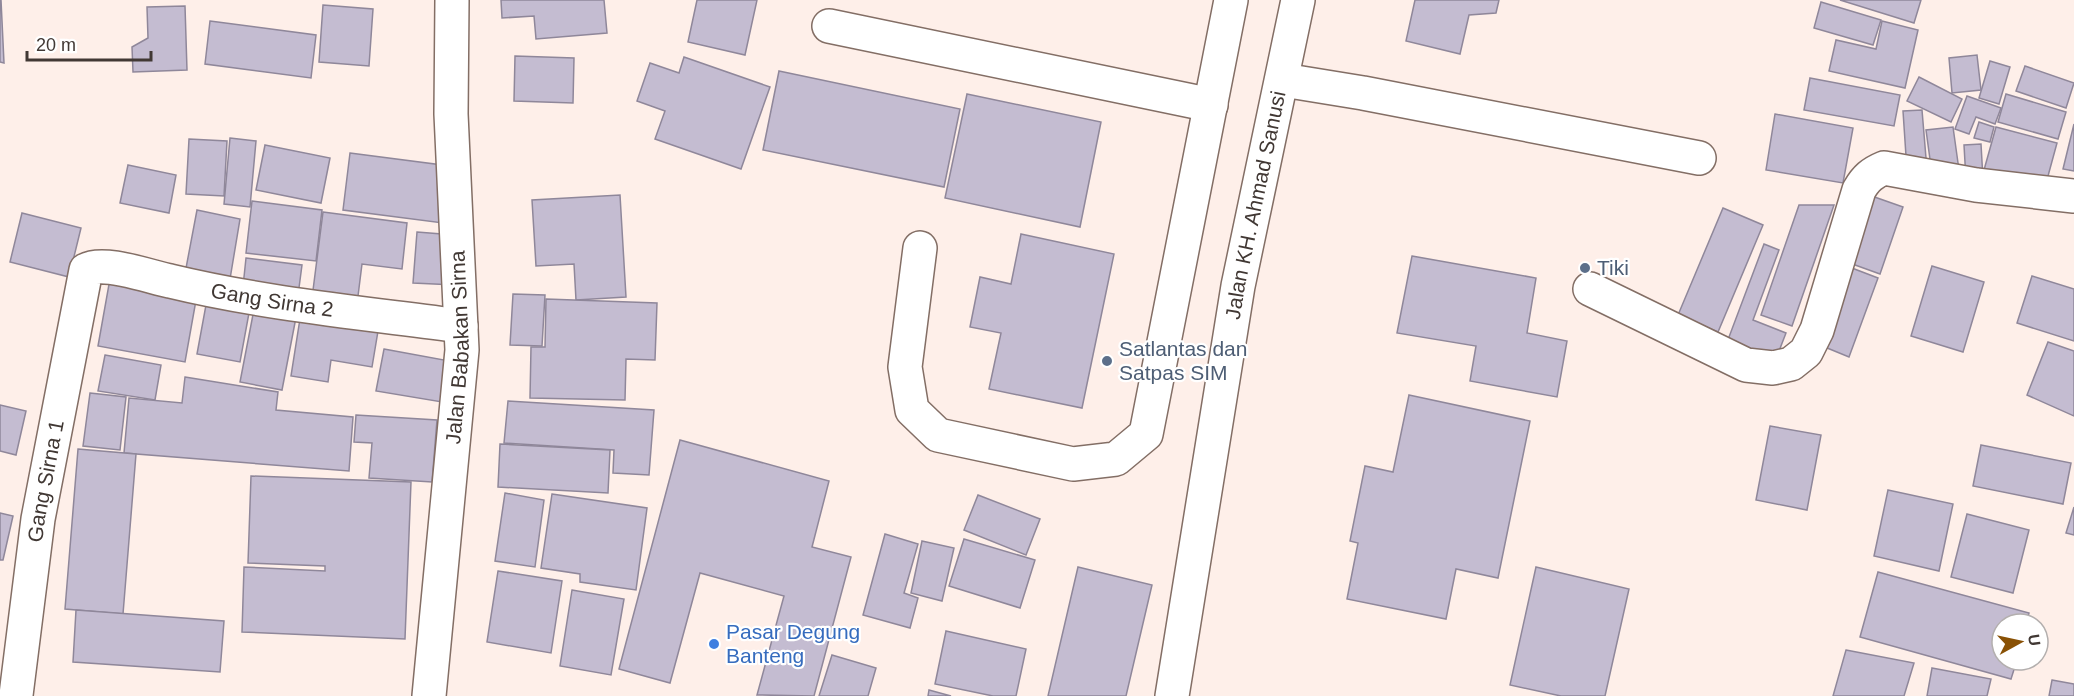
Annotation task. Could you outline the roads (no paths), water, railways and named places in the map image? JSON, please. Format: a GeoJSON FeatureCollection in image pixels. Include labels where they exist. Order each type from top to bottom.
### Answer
{"type":"FeatureCollection","features":[{"type":"Feature","properties":{"kind":"main road","name":"Jalan Babakan Sirna"},"geometry":{"type":"LineString","coordinates":[[429,696],[462,350],[451,114],[452,0]]}},
{"type":"Feature","properties":{"kind":"main road"},"geometry":{"type":"LineString","coordinates":[[920,248],[905,367],[912,410],[938,435],[1074,464],[1116,459],[1146,434],[1232,0]]}},
{"type":"Feature","properties":{"kind":"main road","name":"Jalan KH. Ahmad Sanusi"},"geometry":{"type":"LineString","coordinates":[[1172,696],[1238,285],[1283,80],[1298,0]]}},
{"type":"Feature","properties":{"kind":"main road"},"geometry":{"type":"LineString","coordinates":[[829,26],[1211,105]]}},
{"type":"Feature","properties":{"kind":"main road"},"geometry":{"type":"LineString","coordinates":[[1283,80],[1363,93],[1699,158]]}},
{"type":"Feature","properties":{"kind":"main road"},"geometry":{"type":"LineString","coordinates":[[1590,290],[1746,365],[1773,368],[1791,364],[1806,352],[1817,330],[1859,190],[1865,179],[1876,172],[1884,168],[1976,184],[2074,196]]}},
{"type":"Feature","properties":{"kind":"main road","name":"Gang Sirna 2"},"geometry":{"type":"LineString","coordinates":[[86,270],[93,266],[119,269],[242,297],[461,326]]}},
{"type":"Feature","properties":{"kind":"main road","name":"Gang Sirna 1"},"geometry":{"type":"LineString","coordinates":[[16,695],[38,519],[86,270]]}},
{"type":"Feature","properties":{"kind":"main road"},"geometry":{"type":"LineString","coordinates":[[0,693],[21,696]]}},
{"type":"Feature","properties":{"kind":"place","name":"Tiki"},"geometry":{"type":"Point","coordinates":[1585,268]}},
{"type":"Feature","properties":{"kind":"place","name":"Satlantas dan Satpas SIM"},"geometry":{"type":"Point","coordinates":[1107,361]}},
{"type":"Feature","properties":{"kind":"place","name":"Pasar Degung Banteng"},"geometry":{"type":"Point","coordinates":[714,644]}}]}
